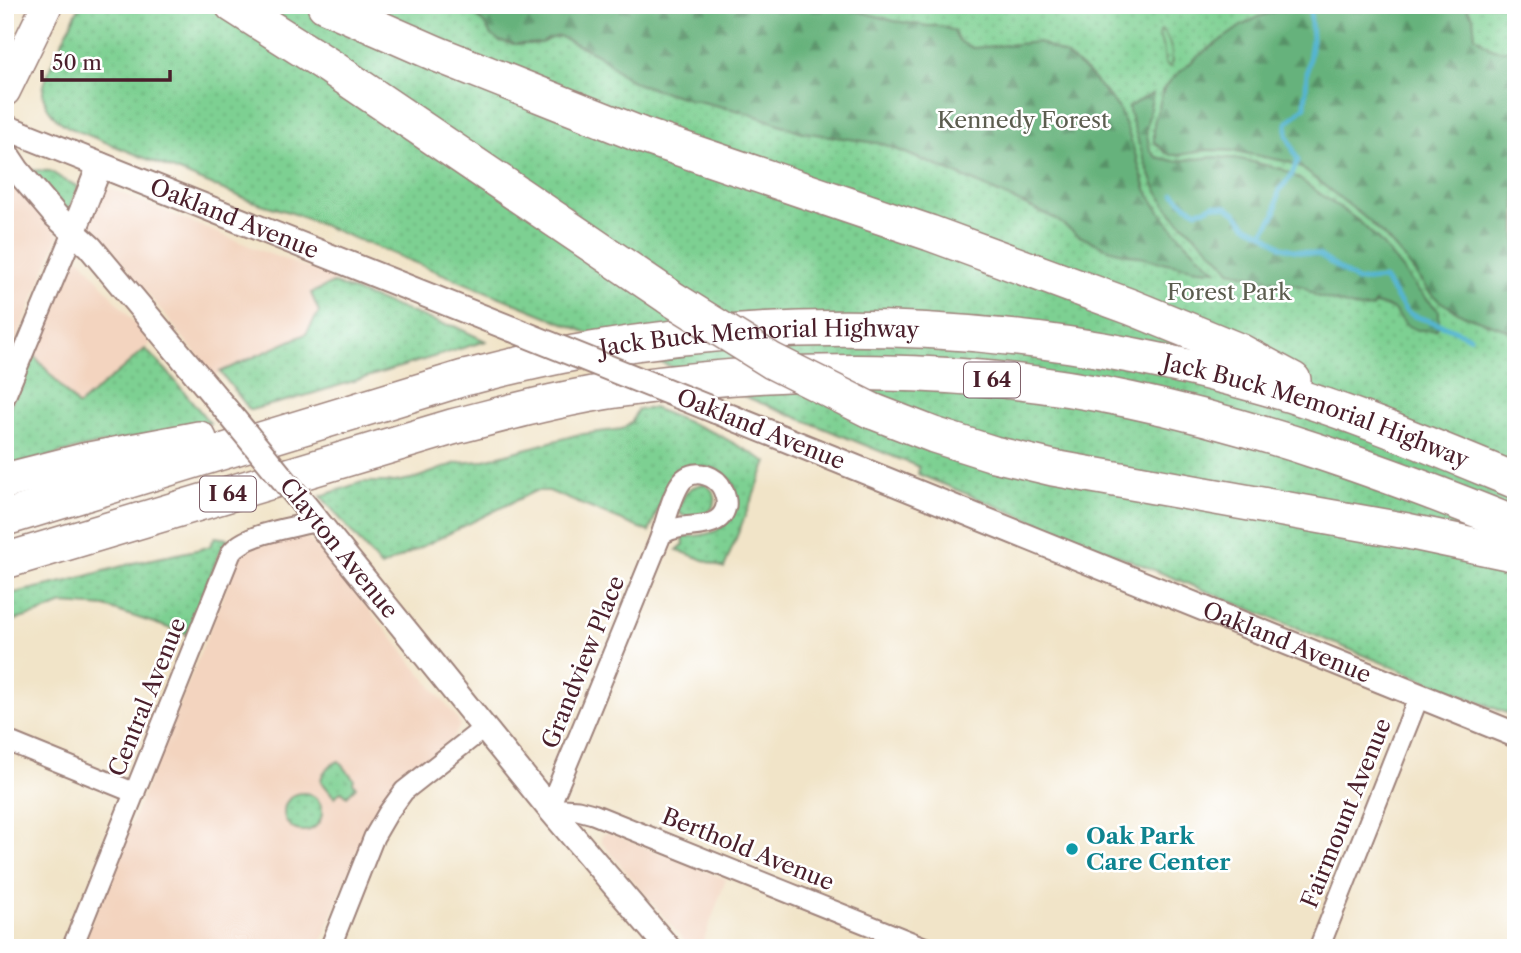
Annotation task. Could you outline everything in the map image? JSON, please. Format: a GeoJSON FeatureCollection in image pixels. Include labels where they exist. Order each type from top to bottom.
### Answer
{"type":"FeatureCollection","features":[{"type":"Feature","properties":{"kind":"highway"},"geometry":{"type":"LineString","coordinates":[[233,5],[326,64],[671,298],[772,361],[873,411],[934,435],[994,454],[1053,468],[1407,531],[1516,554]]}},
{"type":"Feature","properties":{"kind":"highway"},"geometry":{"type":"LineString","coordinates":[[325,5],[437,54],[641,135],[988,254],[1187,329],[1239,351],[1376,425]]}},
{"type":"Feature","properties":{"kind":"highway","name":"Jack Buck Memorial Highway"},"geometry":{"type":"LineString","coordinates":[[5,518],[464,378],[524,363],[591,350],[700,336],[831,328],[991,335],[1138,356],[1258,385],[1376,425],[1516,481]]}},
{"type":"Feature","properties":{"kind":"highway","name":"Jack Buck Memorial Highway"},"geometry":{"type":"LineString","coordinates":[[5,561],[513,411],[622,389],[825,372],[992,380],[1128,399],[1248,429],[1307,447],[1424,488],[1516,525]]}},
{"type":"Feature","properties":{"kind":"highway"},"geometry":{"type":"LineString","coordinates":[[5,481],[85,461],[195,440],[317,424]]}},
{"type":"Feature","properties":{"kind":"main road"},"geometry":{"type":"LineString","coordinates":[[5,91],[17,46],[47,5]]}},
{"type":"Feature","properties":{"kind":"street","name":"Oakland Avenue"},"geometry":{"type":"LineString","coordinates":[[5,127],[1516,735]]}},
{"type":"Feature","properties":{"kind":"street","name":"Clayton Avenue"},"geometry":{"type":"LineString","coordinates":[[5,152],[56,216],[90,247],[228,412],[549,808],[668,948]]}},
{"type":"Feature","properties":{"kind":"street"},"geometry":{"type":"LineString","coordinates":[[5,397],[100,165]]}},
{"type":"Feature","properties":{"kind":"street","name":"Central Avenue"},"geometry":{"type":"LineString","coordinates":[[76,947],[231,553],[246,539],[311,514]]}},
{"type":"Feature","properties":{"kind":"street","name":"Grandview Place"},"geometry":{"type":"LineString","coordinates":[[549,808],[662,534]]}},
{"type":"Feature","properties":{"kind":"street","name":"Fairmount Avenue"},"geometry":{"type":"LineString","coordinates":[[1319,948],[1419,696]]}},
{"type":"Feature","properties":{"kind":"street"},"geometry":{"type":"LineString","coordinates":[[330,948],[374,837],[388,813],[404,791],[484,728]]}},
{"type":"Feature","properties":{"kind":"street"},"geometry":{"type":"LineString","coordinates":[[5,740],[135,793]]}},
{"type":"Feature","properties":{"kind":"street","name":"Berthold Avenue"},"geometry":{"type":"LineString","coordinates":[[549,808],[593,814],[926,948]]}},
{"type":"Feature","properties":{"kind":"shaded area"},"geometry":{"type":"Polygon","coordinates":[[[5,167],[59,235],[5,369],[5,167]]]}},
{"type":"Feature","properties":{"kind":"shaded area"},"geometry":{"type":"Polygon","coordinates":[[[111,189],[335,278],[333,283],[311,293],[319,312],[306,334],[214,376],[91,223],[89,218],[101,190],[111,189]]]}},
{"type":"Feature","properties":{"kind":"shaded area"},"geometry":{"type":"Polygon","coordinates":[[[75,257],[82,260],[151,343],[78,407],[32,353],[71,259],[75,257]]]}},
{"type":"Feature","properties":{"kind":"shaded area"},"geometry":{"type":"Polygon","coordinates":[[[298,536],[310,540],[323,553],[457,718],[460,725],[457,732],[391,792],[375,815],[358,848],[319,948],[108,948],[93,942],[87,933],[239,557],[243,552],[255,547],[298,536]]]}},
{"type":"Feature","properties":{"kind":"shaded area"},"geometry":{"type":"Polygon","coordinates":[[[609,833],[726,879],[701,948],[690,948],[602,843],[601,838],[609,833]]]}},
{"type":"Feature","properties":{"kind":"green space","name":"Forest Park"},"geometry":{"type":"Polygon","coordinates":[[[80,5],[1516,5],[1516,717],[918,474],[919,467],[292,213],[251,201],[68,127],[51,112],[43,92],[53,62],[80,5]]]}},
{"type":"Feature","properties":{"kind":"green space","name":"Kennedy Forest"},"geometry":{"type":"Polygon","coordinates":[[[468,5],[837,5],[894,21],[942,26],[954,31],[961,42],[973,48],[1039,42],[1066,55],[1087,72],[1118,107],[1146,189],[1153,201],[1176,232],[1216,270],[1156,261],[1111,250],[1079,236],[1054,218],[883,144],[802,132],[744,112],[638,84],[597,54],[559,36],[541,43],[529,44],[499,41],[490,34],[468,5]]]}},
{"type":"Feature","properties":{"kind":"green space","name":"Kennedy Forest"},"geometry":{"type":"Polygon","coordinates":[[[1294,5],[1465,5],[1473,17],[1475,36],[1495,49],[1516,51],[1516,333],[1463,315],[1441,302],[1430,293],[1403,257],[1369,221],[1303,169],[1289,162],[1234,151],[1208,150],[1171,155],[1154,142],[1154,123],[1164,88],[1172,79],[1197,57],[1241,26],[1258,17],[1294,5]]]}},
{"type":"Feature","properties":{"kind":"green space"},"geometry":{"type":"Polygon","coordinates":[[[1161,30],[1171,47],[1170,67],[1165,64],[1159,35],[1161,30]]]}},
{"type":"Feature","properties":{"kind":"green space","name":"Kennedy Forest"},"geometry":{"type":"Polygon","coordinates":[[[1153,93],[1146,130],[1150,150],[1156,157],[1174,161],[1215,157],[1240,159],[1282,169],[1298,178],[1360,222],[1381,243],[1419,291],[1439,311],[1439,325],[1436,330],[1417,330],[1406,325],[1394,310],[1385,306],[1374,304],[1372,308],[1360,309],[1316,296],[1304,287],[1230,271],[1172,213],[1150,176],[1128,107],[1153,93]]]}},
{"type":"Feature","properties":{"kind":"green space"},"geometry":{"type":"Polygon","coordinates":[[[32,170],[50,171],[78,186],[67,215],[32,170]]]}},
{"type":"Feature","properties":{"kind":"green space"},"geometry":{"type":"Polygon","coordinates":[[[333,283],[442,324],[454,326],[486,341],[250,410],[220,372],[306,334],[319,312],[311,293],[333,283]]]}},
{"type":"Feature","properties":{"kind":"green space"},"geometry":{"type":"Polygon","coordinates":[[[145,349],[210,423],[90,446],[5,467],[5,419],[32,353],[78,406],[145,349]]]}},
{"type":"Feature","properties":{"kind":"green space"},"geometry":{"type":"Polygon","coordinates":[[[653,408],[717,434],[767,462],[724,568],[677,550],[684,544],[683,537],[715,531],[725,524],[732,513],[735,489],[728,477],[711,468],[688,470],[673,478],[649,532],[549,491],[535,491],[381,567],[321,496],[362,482],[395,482],[416,478],[457,463],[481,461],[576,435],[622,429],[632,422],[637,410],[653,408]]]}},
{"type":"Feature","properties":{"kind":"green space"},"geometry":{"type":"Polygon","coordinates":[[[704,484],[715,498],[709,511],[694,518],[678,512],[686,493],[693,487],[704,484]]]}},
{"type":"Feature","properties":{"kind":"green space"},"geometry":{"type":"Polygon","coordinates":[[[215,537],[228,539],[220,551],[187,634],[105,607],[63,604],[5,623],[5,595],[201,549],[210,546],[215,537]]]}},
{"type":"Feature","properties":{"kind":"green space"},"geometry":{"type":"Polygon","coordinates":[[[339,761],[354,779],[356,787],[347,796],[342,791],[334,797],[321,781],[327,769],[339,761]]]}},
{"type":"Feature","properties":{"kind":"green space"},"geometry":{"type":"Polygon","coordinates":[[[303,793],[317,798],[322,812],[317,826],[303,831],[289,826],[284,812],[289,798],[303,793]]]}},
{"type":"Feature","properties":{"kind":"waterway"},"geometry":{"type":"LineString","coordinates":[[1263,233],[1275,214],[1279,190],[1290,178],[1298,161],[1287,135],[1287,123],[1305,106],[1312,40],[1310,7]]}},
{"type":"Feature","properties":{"kind":"waterway"},"geometry":{"type":"LineString","coordinates":[[1174,194],[1197,211],[1213,205],[1227,207],[1246,225],[1282,247],[1319,255],[1357,281],[1384,279],[1406,311],[1470,337]]}},
{"type":"Feature","properties":{"kind":"place","name":"Oak Park Care Center"},"geometry":{"type":"Point","coordinates":[1072,849]}}]}
